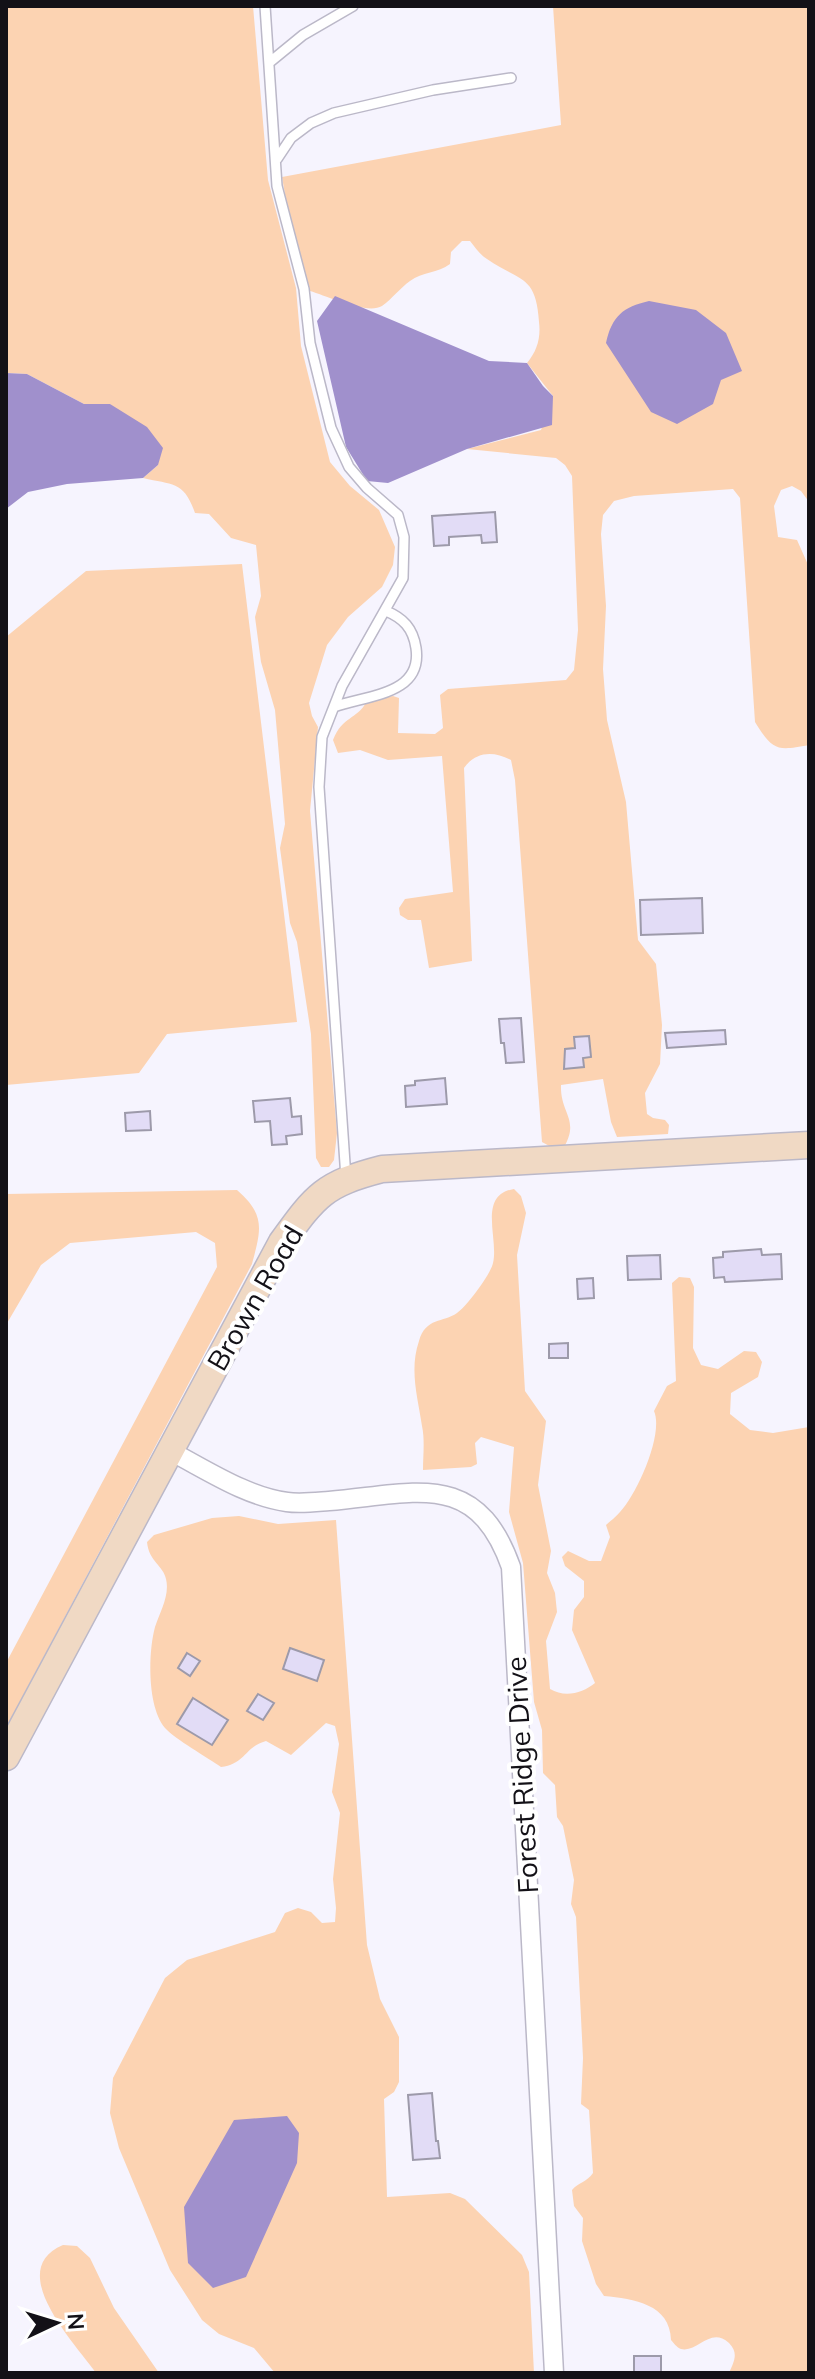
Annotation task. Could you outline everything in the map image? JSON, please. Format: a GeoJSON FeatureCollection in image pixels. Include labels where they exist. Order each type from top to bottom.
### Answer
{"type":"FeatureCollection","features":[{"type":"Feature","properties":{"kind":"street","name":"Brown Road"},"geometry":{"type":"LineString","coordinates":[[6,1757],[282,1242],[305,1210],[323,1192],[346,1178],[382,1169],[809,1145]]}},
{"type":"Feature","properties":{"kind":"street","name":"Forest Ridge Drive"},"geometry":{"type":"LineString","coordinates":[[170,1451],[257,1496],[290,1503],[423,1494],[454,1496],[476,1509],[493,1527],[503,1544],[511,1567],[554,2373]]}},
{"type":"Feature","properties":{"kind":"lane"},"geometry":{"type":"LineString","coordinates":[[265,6],[277,186],[304,289],[310,343],[331,428],[349,467],[367,488],[398,515],[404,537],[403,578],[342,686],[322,737],[319,787],[346,1178]]}},
{"type":"Feature","properties":{"kind":"lane"},"geometry":{"type":"LineString","coordinates":[[270,62],[303,35],[353,6]]}},
{"type":"Feature","properties":{"kind":"lane"},"geometry":{"type":"LineString","coordinates":[[277,159],[291,138],[311,123],[334,113],[433,90],[511,78]]}},
{"type":"Feature","properties":{"kind":"lane"},"geometry":{"type":"LineString","coordinates":[[334,707],[394,690],[405,684],[414,673],[418,658],[415,639],[401,617],[386,611]]}},
{"type":"Feature","properties":{"kind":"shaded area"},"geometry":{"type":"Polygon","coordinates":[[[6,6],[253,6],[268,180],[296,288],[301,346],[330,462],[350,486],[379,510],[395,547],[393,565],[382,587],[348,617],[327,645],[309,703],[318,727],[310,811],[337,1133],[334,1160],[329,1167],[321,1167],[316,1158],[311,1034],[297,942],[290,923],[280,848],[285,824],[275,710],[261,662],[255,617],[261,596],[256,545],[231,538],[209,514],[195,513],[186,495],[176,486],[143,478],[158,465],[110,404],[84,404],[27,374],[6,373],[6,6]]]}},
{"type":"Feature","properties":{"kind":"shaded area"},"geometry":{"type":"Polygon","coordinates":[[[553,6],[809,6],[809,502],[801,491],[792,486],[781,490],[774,506],[778,537],[797,540],[809,567],[809,745],[777,747],[755,722],[740,498],[733,489],[634,496],[614,501],[603,515],[601,534],[606,606],[603,669],[607,720],[626,802],[638,940],[656,964],[662,1025],[660,1064],[645,1093],[647,1114],[665,1120],[669,1125],[668,1134],[617,1137],[603,1079],[561,1085],[570,1130],[564,1147],[553,1148],[542,1142],[511,760],[486,754],[474,758],[464,768],[472,961],[429,968],[421,920],[408,920],[400,915],[399,908],[405,899],[453,892],[442,756],[388,760],[360,750],[338,753],[333,740],[341,726],[367,701],[393,696],[399,698],[398,733],[435,734],[443,728],[440,695],[448,689],[566,680],[574,670],[578,630],[572,476],[556,458],[467,449],[541,430],[553,396],[527,363],[536,349],[539,333],[534,295],[524,281],[484,257],[470,241],[462,241],[451,252],[450,264],[415,278],[382,306],[357,307],[310,291],[282,177],[561,125],[553,6]]]}},
{"type":"Feature","properties":{"kind":"shaded area"},"geometry":{"type":"Polygon","coordinates":[[[335,296],[489,361],[527,363],[553,396],[552,425],[467,449],[388,483],[367,481],[346,447],[317,321],[335,296]]]}},
{"type":"Feature","properties":{"kind":"shaded area"},"geometry":{"type":"Polygon","coordinates":[[[649,301],[696,310],[726,333],[742,371],[721,380],[713,404],[677,424],[651,412],[606,343],[620,314],[649,301]]]}},
{"type":"Feature","properties":{"kind":"shaded area"},"geometry":{"type":"Polygon","coordinates":[[[6,373],[27,374],[84,404],[110,404],[147,427],[163,448],[158,465],[143,478],[67,484],[28,492],[6,509],[6,373]]]}},
{"type":"Feature","properties":{"kind":"shaded area"},"geometry":{"type":"Polygon","coordinates":[[[242,564],[297,1022],[167,1034],[139,1073],[6,1085],[6,637],[86,571],[242,564]]]}},
{"type":"Feature","properties":{"kind":"shaded area"},"geometry":{"type":"Polygon","coordinates":[[[514,1189],[521,1196],[526,1213],[517,1255],[525,1391],[546,1421],[538,1485],[551,1551],[547,1573],[555,1593],[557,1612],[546,1641],[550,1689],[574,1693],[595,1683],[572,1630],[574,1610],[584,1597],[584,1581],[565,1566],[562,1557],[568,1551],[589,1561],[601,1561],[610,1537],[606,1525],[627,1503],[641,1478],[655,1434],[654,1411],[667,1386],[676,1381],[672,1283],[679,1277],[690,1278],[694,1287],[693,1348],[701,1365],[718,1369],[744,1351],[756,1352],[762,1362],[758,1377],[731,1393],[730,1414],[750,1430],[773,1433],[809,1427],[809,2373],[729,2373],[734,2350],[729,2343],[716,2337],[687,2349],[679,2348],[671,2340],[669,2328],[657,2311],[638,2302],[604,2296],[596,2284],[582,2241],[583,2218],[574,2206],[572,2190],[593,2173],[589,2110],[581,2104],[583,2058],[576,1917],[571,1904],[574,1880],[563,1826],[557,1817],[555,1785],[543,1773],[542,1730],[534,1702],[523,1563],[509,1512],[514,1447],[481,1437],[475,1443],[477,1464],[423,1470],[423,1437],[414,1373],[422,1333],[430,1324],[461,1310],[488,1275],[494,1253],[493,1209],[503,1193],[514,1189]]]}},
{"type":"Feature","properties":{"kind":"shaded area"},"geometry":{"type":"Polygon","coordinates":[[[237,1190],[253,1207],[259,1224],[252,1264],[6,1728],[6,1663],[217,1267],[215,1243],[196,1232],[70,1243],[41,1265],[6,1325],[6,1194],[237,1190]]]}},
{"type":"Feature","properties":{"kind":"shaded area"},"geometry":{"type":"Polygon","coordinates":[[[239,1516],[278,1524],[336,1520],[367,1945],[380,1999],[399,2037],[399,2082],[394,2092],[384,2099],[387,2197],[450,2193],[465,2199],[522,2255],[529,2272],[534,2373],[275,2373],[254,2348],[219,2334],[202,2320],[170,2270],[119,2148],[110,2113],[113,2078],[165,1978],[187,1960],[275,1932],[285,1913],[298,1908],[311,1912],[322,1923],[335,1922],[333,1879],[340,1813],[332,1792],[339,1744],[335,1726],[326,1723],[291,1755],[266,1741],[253,1747],[235,1763],[221,1767],[170,1733],[159,1719],[155,1707],[151,1651],[167,1585],[147,1542],[154,1535],[212,1518],[239,1516]]]}},
{"type":"Feature","properties":{"kind":"shaded area"},"geometry":{"type":"Polygon","coordinates":[[[287,2116],[299,2133],[297,2163],[246,2277],[213,2288],[188,2263],[184,2207],[234,2120],[287,2116]]]}},
{"type":"Feature","properties":{"kind":"shaded area"},"geometry":{"type":"Polygon","coordinates":[[[63,2245],[77,2246],[90,2258],[114,2308],[159,2373],[96,2373],[73,2343],[49,2307],[40,2271],[47,2256],[63,2245]]]}},
{"type":"Feature","properties":{"kind":"building"},"geometry":{"type":"Polygon","coordinates":[[[495,512],[497,542],[482,543],[481,535],[449,537],[449,545],[434,546],[432,516],[495,512]]]}},
{"type":"Feature","properties":{"kind":"building"},"geometry":{"type":"Polygon","coordinates":[[[702,898],[703,933],[641,935],[640,900],[702,898]]]}},
{"type":"Feature","properties":{"kind":"building"},"geometry":{"type":"Polygon","coordinates":[[[521,1018],[524,1062],[506,1063],[499,1019],[521,1018]]]}},
{"type":"Feature","properties":{"kind":"building"},"geometry":{"type":"Polygon","coordinates":[[[725,1030],[726,1044],[667,1048],[665,1033],[725,1030]]]}},
{"type":"Feature","properties":{"kind":"building"},"geometry":{"type":"Polygon","coordinates":[[[589,1036],[591,1057],[583,1058],[584,1067],[564,1069],[565,1049],[575,1048],[574,1037],[589,1036]]]}},
{"type":"Feature","properties":{"kind":"building"},"geometry":{"type":"Polygon","coordinates":[[[445,1078],[447,1104],[406,1107],[405,1086],[415,1085],[415,1081],[445,1078]]]}},
{"type":"Feature","properties":{"kind":"building"},"geometry":{"type":"Polygon","coordinates":[[[290,1098],[292,1117],[301,1116],[302,1134],[286,1136],[287,1144],[272,1145],[270,1121],[255,1122],[253,1101],[290,1098]]]}},
{"type":"Feature","properties":{"kind":"building"},"geometry":{"type":"Polygon","coordinates":[[[150,1111],[151,1130],[126,1131],[125,1113],[150,1111]]]}},
{"type":"Feature","properties":{"kind":"building"},"geometry":{"type":"Polygon","coordinates":[[[761,1249],[762,1255],[781,1254],[782,1279],[725,1282],[724,1277],[714,1278],[713,1258],[723,1257],[723,1252],[761,1249]]]}},
{"type":"Feature","properties":{"kind":"building"},"geometry":{"type":"Polygon","coordinates":[[[660,1255],[661,1279],[628,1280],[627,1256],[660,1255]]]}},
{"type":"Feature","properties":{"kind":"building"},"geometry":{"type":"Polygon","coordinates":[[[593,1278],[594,1298],[578,1299],[577,1279],[593,1278]]]}},
{"type":"Feature","properties":{"kind":"building"},"geometry":{"type":"Polygon","coordinates":[[[568,1343],[568,1358],[549,1358],[549,1344],[568,1343]]]}},
{"type":"Feature","properties":{"kind":"building"},"geometry":{"type":"Polygon","coordinates":[[[290,1648],[324,1660],[317,1681],[283,1669],[290,1648]]]}},
{"type":"Feature","properties":{"kind":"building"},"geometry":{"type":"Polygon","coordinates":[[[187,1653],[200,1661],[190,1676],[178,1668],[187,1653]]]}},
{"type":"Feature","properties":{"kind":"building"},"geometry":{"type":"Polygon","coordinates":[[[258,1694],[274,1703],[263,1720],[247,1711],[258,1694]]]}},
{"type":"Feature","properties":{"kind":"building"},"geometry":{"type":"Polygon","coordinates":[[[193,1698],[228,1720],[212,1745],[177,1724],[193,1698]]]}},
{"type":"Feature","properties":{"kind":"building"},"geometry":{"type":"Polygon","coordinates":[[[432,2093],[440,2158],[413,2160],[408,2095],[432,2093]]]}},
{"type":"Feature","properties":{"kind":"building"},"geometry":{"type":"Polygon","coordinates":[[[634,2356],[661,2356],[661,2373],[634,2373],[634,2356]]]}}]}
